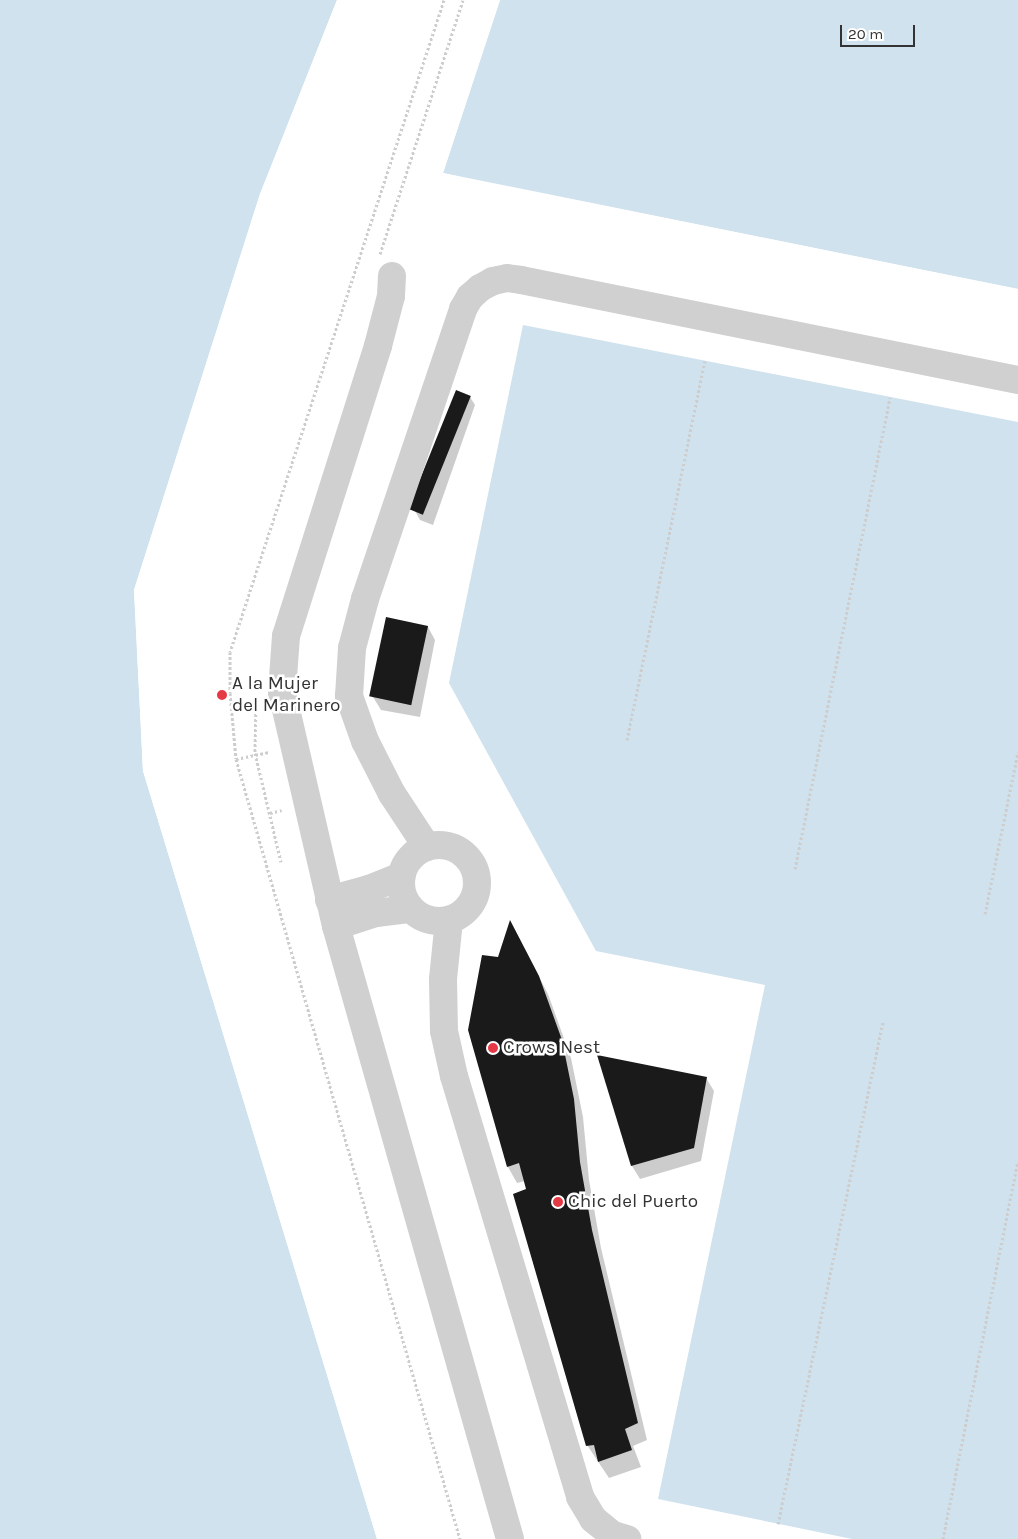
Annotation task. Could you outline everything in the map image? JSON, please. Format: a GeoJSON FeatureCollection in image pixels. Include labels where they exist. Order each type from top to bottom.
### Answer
{"type":"FeatureCollection","features":[{"type":"Feature","properties":{"kind":"lane"},"geometry":{"type":"LineString","coordinates":[[392,276],[392,296],[378,346],[286,636],[282,692],[328,900],[510,1539]]}},
{"type":"Feature","properties":{"kind":"lane"},"geometry":{"type":"LineString","coordinates":[[427,847],[392,794],[365,741],[349,696],[352,648],[365,600],[463,310],[470,297],[480,288],[493,281],[507,278],[521,280],[1018,380]]}},
{"type":"Feature","properties":{"kind":"lane"},"geometry":{"type":"LineString","coordinates":[[447,845],[465,854],[476,872],[477,892],[467,910],[449,920],[428,920],[411,909],[402,894],[401,876],[410,858],[427,847],[447,845]]}},
{"type":"Feature","properties":{"kind":"lane"},"geometry":{"type":"LineString","coordinates":[[328,900],[369,889],[401,876]]}},
{"type":"Feature","properties":{"kind":"lane"},"geometry":{"type":"LineString","coordinates":[[336,926],[376,913],[411,909]]}},
{"type":"Feature","properties":{"kind":"lane"},"geometry":{"type":"LineString","coordinates":[[449,920],[443,979],[444,1031],[454,1076],[580,1496],[593,1519],[613,1535],[627,1539]]}},
{"type":"Feature","properties":{"kind":"path"},"geometry":{"type":"LineString","coordinates":[[444,0],[230,652],[230,693],[236,759],[460,1539]]}},
{"type":"Feature","properties":{"kind":"path"},"geometry":{"type":"LineString","coordinates":[[410,162],[463,0]]}},
{"type":"Feature","properties":{"kind":"path"},"geometry":{"type":"LineString","coordinates":[[627,740],[704,360]]}},
{"type":"Feature","properties":{"kind":"path"},"geometry":{"type":"LineString","coordinates":[[795,869],[890,397]]}},
{"type":"Feature","properties":{"kind":"path"},"geometry":{"type":"LineString","coordinates":[[236,759],[269,752],[271,757]]}},
{"type":"Feature","properties":{"kind":"path"},"geometry":{"type":"LineString","coordinates":[[985,914],[1018,752]]}},
{"type":"Feature","properties":{"kind":"path"},"geometry":{"type":"LineString","coordinates":[[270,813],[284,809],[282,804]]}},
{"type":"Feature","properties":{"kind":"path"},"geometry":{"type":"LineString","coordinates":[[778,1524],[883,1022]]}},
{"type":"Feature","properties":{"kind":"path"},"geometry":{"type":"LineString","coordinates":[[943,1539],[1018,1161]]}},
{"type":"Feature","properties":{"kind":"water"},"geometry":{"type":"Polygon","coordinates":[[[0,0],[337,0],[260,194],[134,590],[143,771],[377,1539],[0,1539],[0,0]]]}},
{"type":"Feature","properties":{"kind":"water"},"geometry":{"type":"Polygon","coordinates":[[[500,0],[1018,0],[1018,289],[443,173],[500,0]]]}},
{"type":"Feature","properties":{"kind":"water"},"geometry":{"type":"Polygon","coordinates":[[[523,325],[1018,422],[1018,1539],[852,1539],[658,1499],[765,985],[596,951],[449,683],[523,325]]]}},
{"type":"Feature","properties":{"kind":"pier"},"geometry":{"type":"Polygon","coordinates":[[[337,0],[339,1],[263,195],[136,590],[145,771],[380,1539],[377,1539],[143,771],[134,590],[260,194],[337,0]]]}},
{"type":"Feature","properties":{"kind":"pier"},"geometry":{"type":"Polygon","coordinates":[[[497,0],[500,0],[443,173],[461,177],[461,179],[442,176],[441,173],[497,0]]]}},
{"type":"Feature","properties":{"kind":"pier"},"geometry":{"type":"Polygon","coordinates":[[[565,198],[1018,289],[1018,292],[564,200],[565,198]]]}},
{"type":"Feature","properties":{"kind":"building"},"geometry":{"type":"Polygon","coordinates":[[[456,390],[471,396],[423,515],[408,509],[456,390]]]}},
{"type":"Feature","properties":{"kind":"building"},"geometry":{"type":"Polygon","coordinates":[[[386,617],[428,626],[411,705],[369,696],[386,617]]]}},
{"type":"Feature","properties":{"kind":"building"},"geometry":{"type":"Polygon","coordinates":[[[510,920],[539,976],[562,1040],[574,1099],[580,1162],[592,1230],[638,1423],[625,1429],[632,1450],[598,1462],[594,1445],[586,1446],[513,1194],[526,1189],[519,1163],[507,1167],[468,1030],[482,955],[498,957],[510,920]]]}},
{"type":"Feature","properties":{"kind":"building"},"geometry":{"type":"Polygon","coordinates":[[[597,1055],[707,1077],[694,1148],[631,1166],[597,1055]]]}},
{"type":"Feature","properties":{"kind":"place","name":"A la Mujer del Marinero"},"geometry":{"type":"Point","coordinates":[222,695]}},
{"type":"Feature","properties":{"kind":"place","name":"Crows Nest"},"geometry":{"type":"Point","coordinates":[493,1048]}},
{"type":"Feature","properties":{"kind":"place","name":"Chic del Puerto"},"geometry":{"type":"Point","coordinates":[558,1202]}}]}
